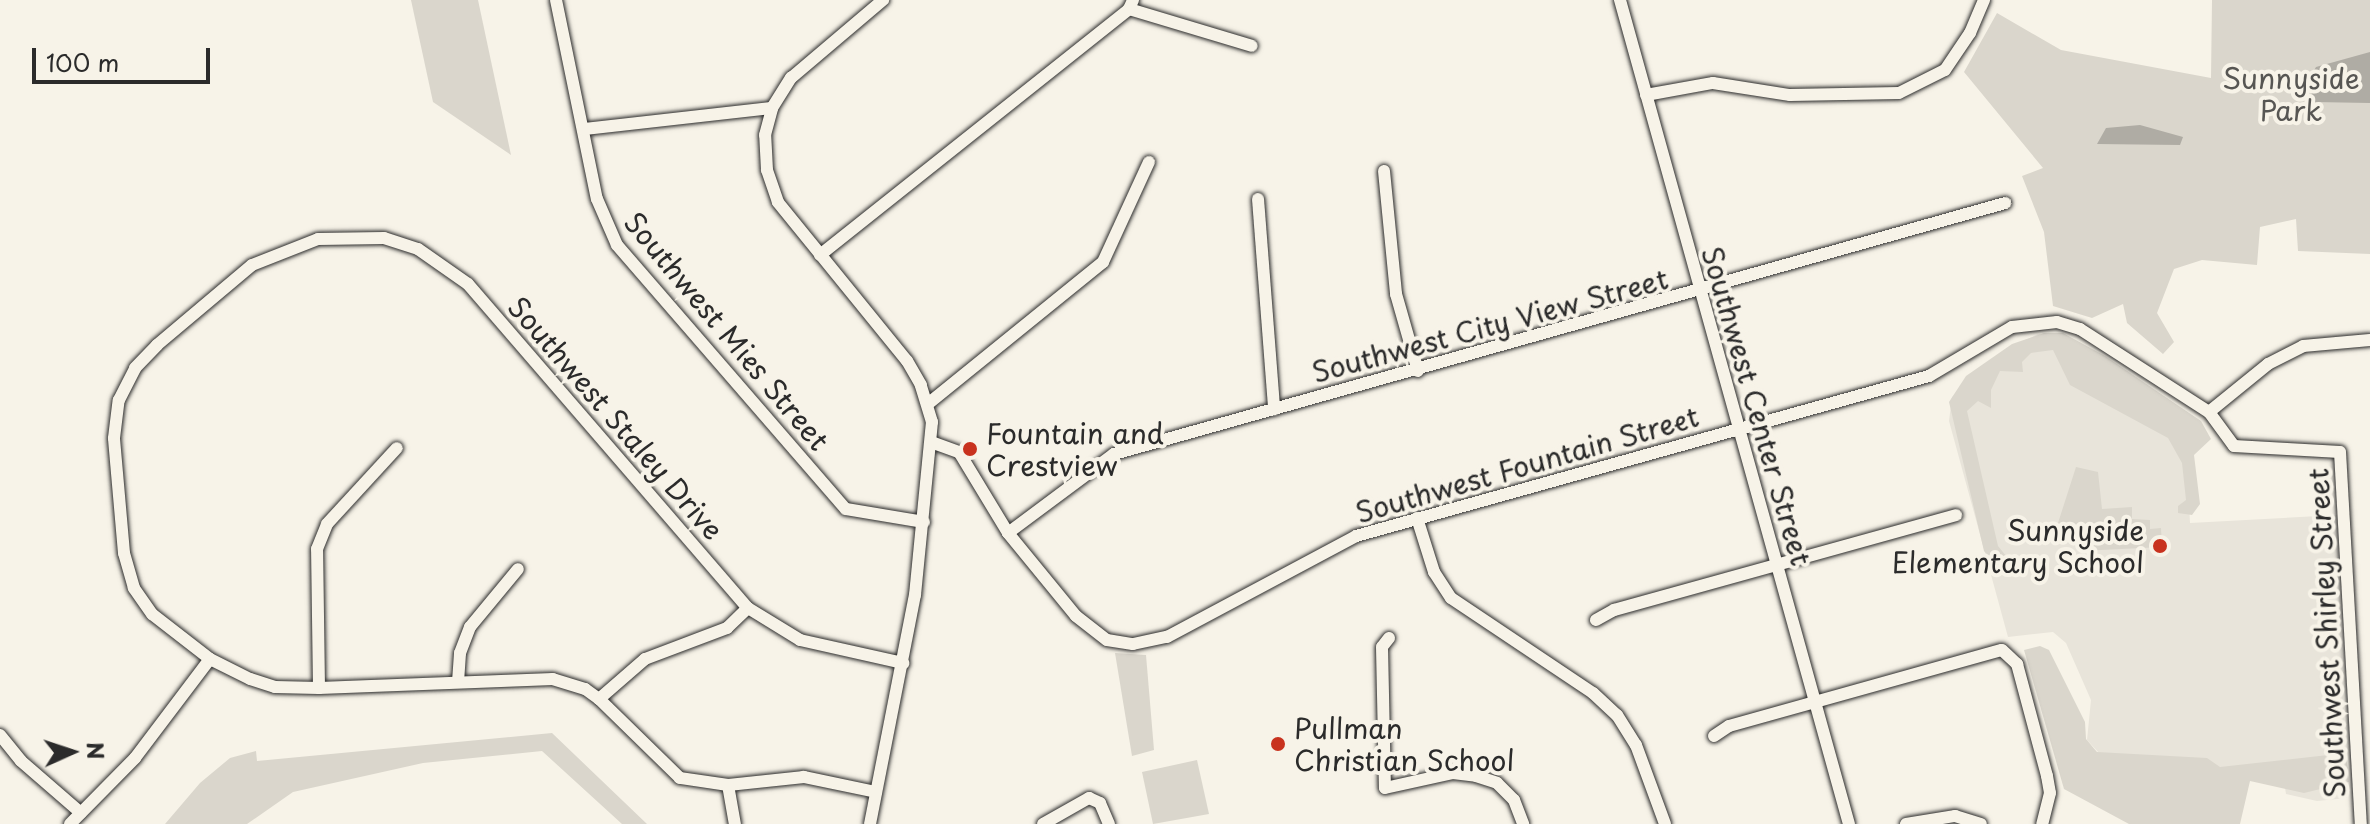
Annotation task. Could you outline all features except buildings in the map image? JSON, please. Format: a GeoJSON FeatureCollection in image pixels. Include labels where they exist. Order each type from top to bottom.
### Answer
{"type":"FeatureCollection","features":[{"type":"Feature","properties":{"kind":"street","name":"Southwest Mies Street"},"geometry":{"type":"LineString","coordinates":[[556,0],[597,199],[617,245],[846,509],[861,516],[924,522]]}},
{"type":"Feature","properties":{"kind":"street"},"geometry":{"type":"LineString","coordinates":[[870,824],[903,663],[924,522],[931,442],[929,403],[907,361],[778,202],[767,170],[765,135],[772,108],[791,78],[883,0]]}},
{"type":"Feature","properties":{"kind":"street","name":"Southwest Center Street"},"geometry":{"type":"LineString","coordinates":[[1620,0],[1849,824]]}},
{"type":"Feature","properties":{"kind":"street"},"geometry":{"type":"LineString","coordinates":[[1646,95],[1713,83],[1790,95],[1899,93],[1945,70],[1970,33],[1984,0]]}},
{"type":"Feature","properties":{"kind":"street"},"geometry":{"type":"LineString","coordinates":[[820,255],[1131,4],[1252,46]]}},
{"type":"Feature","properties":{"kind":"street"},"geometry":{"type":"LineString","coordinates":[[584,129],[772,108]]}},
{"type":"Feature","properties":{"kind":"street"},"geometry":{"type":"LineString","coordinates":[[929,403],[1103,262],[1149,162]]}},
{"type":"Feature","properties":{"kind":"street"},"geometry":{"type":"LineString","coordinates":[[1384,171],[1396,294],[1418,371]]}},
{"type":"Feature","properties":{"kind":"street"},"geometry":{"type":"LineString","coordinates":[[1258,199],[1274,409]]}},
{"type":"Feature","properties":{"kind":"street","name":"Southwest City View Street"},"geometry":{"type":"LineString","coordinates":[[1008,533],[1114,454],[1700,292],[2005,203]]}},
{"type":"Feature","properties":{"kind":"street","name":"Southwest Staley Drive"},"geometry":{"type":"LineString","coordinates":[[876,792],[804,777],[728,785],[680,778],[599,699],[578,685],[553,679],[275,687],[210,659],[152,614],[134,588],[124,553],[114,438],[119,400],[135,368],[157,345],[252,265],[285,249],[351,235],[384,238],[444,264],[468,284],[748,608],[800,640],[903,663]]}},
{"type":"Feature","properties":{"kind":"street","name":"Southwest Fountain Street"},"geometry":{"type":"LineString","coordinates":[[931,442],[959,452],[1008,533],[1091,630],[1107,640],[1133,644],[1167,637],[1356,536],[1929,376],[2012,327],[2033,321],[2080,329],[2209,412]]}},
{"type":"Feature","properties":{"kind":"street"},"geometry":{"type":"LineString","coordinates":[[2209,412],[2268,364],[2303,346],[2370,340]]}},
{"type":"Feature","properties":{"kind":"street","name":"Southwest Shirley Street"},"geometry":{"type":"LineString","coordinates":[[2209,412],[2234,446],[2243,450],[2328,448],[2340,452],[2344,465],[2361,824]]}},
{"type":"Feature","properties":{"kind":"street"},"geometry":{"type":"LineString","coordinates":[[319,688],[317,549],[327,524],[397,448]]}},
{"type":"Feature","properties":{"kind":"street"},"geometry":{"type":"LineString","coordinates":[[1596,620],[1614,610],[1956,515]]}},
{"type":"Feature","properties":{"kind":"street"},"geometry":{"type":"LineString","coordinates":[[1417,518],[1434,572],[1451,598],[1593,693],[1617,715],[1636,745],[1665,824]]}},
{"type":"Feature","properties":{"kind":"street"},"geometry":{"type":"LineString","coordinates":[[458,682],[460,653],[470,627],[518,569]]}},
{"type":"Feature","properties":{"kind":"street"},"geometry":{"type":"LineString","coordinates":[[599,699],[645,659],[727,628],[748,608]]}},
{"type":"Feature","properties":{"kind":"street"},"geometry":{"type":"LineString","coordinates":[[1389,638],[1382,647],[1385,788],[1453,773],[1476,776],[1497,783],[1514,800],[1523,824]]}},
{"type":"Feature","properties":{"kind":"street"},"geometry":{"type":"LineString","coordinates":[[1714,736],[1729,726],[2002,650],[2017,664],[2047,776],[2050,793],[2042,824]]}},
{"type":"Feature","properties":{"kind":"street"},"geometry":{"type":"LineString","coordinates":[[70,824],[178,708],[210,659]]}},
{"type":"Feature","properties":{"kind":"street"},"geometry":{"type":"LineString","coordinates":[[0,735],[21,761],[81,813]]}},
{"type":"Feature","properties":{"kind":"street"},"geometry":{"type":"LineString","coordinates":[[728,785],[735,824]]}},
{"type":"Feature","properties":{"kind":"street"},"geometry":{"type":"LineString","coordinates":[[1043,824],[1089,798],[1100,803],[1109,824]]}},
{"type":"Feature","properties":{"kind":"street"},"geometry":{"type":"LineString","coordinates":[[1906,824],[1955,816],[1981,824]]}},
{"type":"Feature","properties":{"kind":"shaded area"},"geometry":{"type":"Polygon","coordinates":[[[2370,52],[2370,103],[2314,102],[2308,81],[2316,67],[2370,52]]]}},
{"type":"Feature","properties":{"kind":"shaded area"},"geometry":{"type":"Polygon","coordinates":[[[2140,125],[2183,137],[2180,145],[2097,144],[2106,128],[2140,125]]]}},
{"type":"Feature","properties":{"kind":"shaded area","name":"Sunnyside Elementary School"},"geometry":{"type":"Polygon","coordinates":[[[2060,333],[2184,412],[2190,523],[2337,515],[2347,798],[2317,801],[2286,794],[2282,769],[2221,770],[2100,754],[2087,740],[2091,700],[2066,643],[2053,632],[2008,637],[1949,421],[1952,397],[2012,347],[2038,334],[2060,333]]]}},
{"type":"Feature","properties":{"kind":"green space"},"geometry":{"type":"Polygon","coordinates":[[[411,0],[478,0],[511,155],[433,102],[411,0]]]}},
{"type":"Feature","properties":{"kind":"green space","name":"Sunnyside Park"},"geometry":{"type":"Polygon","coordinates":[[[2212,0],[2370,0],[2370,254],[2298,251],[2296,219],[2260,227],[2257,265],[2202,260],[2174,269],[2157,313],[2174,342],[2163,354],[2127,323],[2123,304],[2092,318],[2053,306],[2044,232],[2022,176],[2043,168],[1964,72],[1997,13],[2061,50],[2211,78],[2212,0]]]}},
{"type":"Feature","properties":{"kind":"green space"},"geometry":{"type":"Polygon","coordinates":[[[2044,333],[2063,333],[2105,356],[2201,421],[2211,439],[2194,455],[2200,504],[2192,515],[2178,513],[2178,506],[2186,500],[2182,463],[2168,438],[2070,385],[2053,350],[2031,353],[2022,362],[2023,372],[2000,371],[1991,390],[1991,408],[1978,401],[1967,411],[1998,546],[2015,567],[2005,574],[1984,551],[1949,402],[1966,376],[2012,344],[2044,333]]]}},
{"type":"Feature","properties":{"kind":"green space"},"geometry":{"type":"Polygon","coordinates":[[[2076,467],[2098,472],[2102,509],[2132,507],[2132,519],[2150,520],[2150,529],[2161,528],[2162,547],[2081,551],[2058,523],[2076,467]]]}},
{"type":"Feature","properties":{"kind":"green space"},"geometry":{"type":"Polygon","coordinates":[[[2040,646],[2049,650],[2085,722],[2086,739],[2097,752],[2207,758],[2220,767],[2346,753],[2349,782],[2304,793],[2250,781],[2240,824],[2129,824],[2064,789],[2024,650],[2040,646]]]}},
{"type":"Feature","properties":{"kind":"green space"},"geometry":{"type":"Polygon","coordinates":[[[1115,653],[1146,655],[1154,750],[1132,756],[1115,653]]]}},
{"type":"Feature","properties":{"kind":"green space"},"geometry":{"type":"Polygon","coordinates":[[[552,733],[647,824],[622,824],[542,751],[423,763],[293,792],[247,824],[165,824],[200,783],[230,758],[256,751],[257,761],[552,733]]]}},
{"type":"Feature","properties":{"kind":"green space"},"geometry":{"type":"Polygon","coordinates":[[[1197,760],[1209,814],[1153,824],[1142,772],[1197,760]]]}},
{"type":"Feature","properties":{"kind":"place","name":"Fountain and Crestview"},"geometry":{"type":"Point","coordinates":[970,449]}},
{"type":"Feature","properties":{"kind":"place","name":"Sunnyside Elementary School"},"geometry":{"type":"Point","coordinates":[2160,546]}},
{"type":"Feature","properties":{"kind":"place","name":"Pullman Christian School"},"geometry":{"type":"Point","coordinates":[1278,744]}}]}
